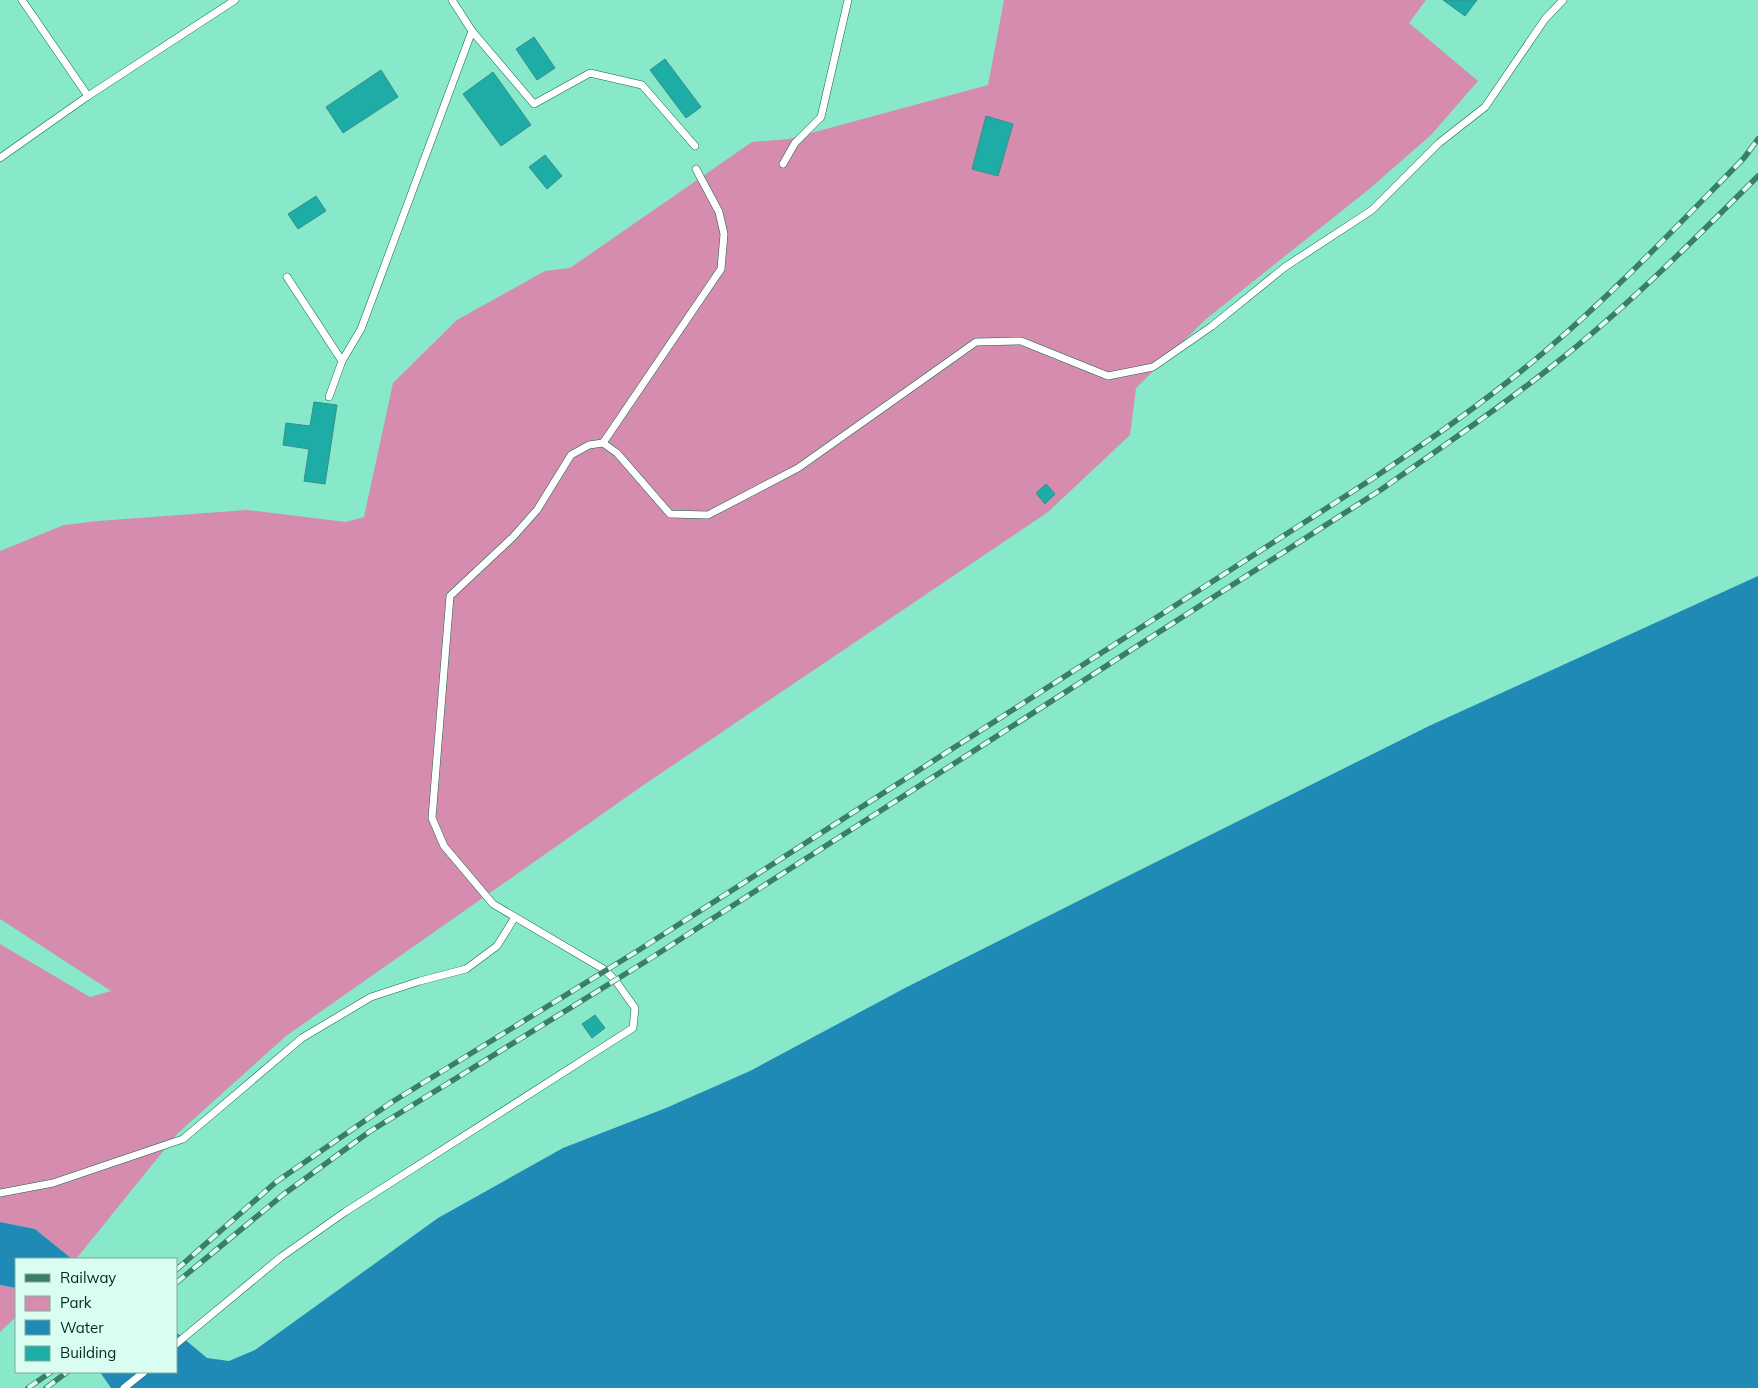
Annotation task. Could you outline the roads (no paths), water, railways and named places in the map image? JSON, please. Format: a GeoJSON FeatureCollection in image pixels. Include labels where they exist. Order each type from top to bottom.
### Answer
{"type":"FeatureCollection","features":[{"type":"Feature","properties":{"kind":"lane"},"geometry":{"type":"LineString","coordinates":[[22,0],[88,96]]}},
{"type":"Feature","properties":{"kind":"lane"},"geometry":{"type":"LineString","coordinates":[[0,158],[88,96],[235,0]]}},
{"type":"Feature","properties":{"kind":"lane"},"geometry":{"type":"LineString","coordinates":[[452,0],[472,31],[534,104],[590,73],[642,85],[695,146]]}},
{"type":"Feature","properties":{"kind":"lane"},"geometry":{"type":"LineString","coordinates":[[783,164],[795,143],[821,117],[848,0]]}},
{"type":"Feature","properties":{"kind":"lane"},"geometry":{"type":"LineString","coordinates":[[178,1342],[281,1258],[345,1212],[633,1028],[635,1008],[616,980],[605,970],[493,904],[444,846],[432,818],[450,596],[513,537],[537,510],[571,455],[589,445],[603,443],[617,453],[670,514],[708,515],[798,468],[976,342],[1021,341],[1108,376],[1153,367],[1212,326],[1285,267],[1372,210],[1439,143],[1485,107],[1545,19],[1564,0]]}},
{"type":"Feature","properties":{"kind":"lane"},"geometry":{"type":"LineString","coordinates":[[329,397],[342,361],[361,329],[472,31]]}},
{"type":"Feature","properties":{"kind":"lane"},"geometry":{"type":"LineString","coordinates":[[603,443],[721,268],[724,234],[719,212],[696,169]]}},
{"type":"Feature","properties":{"kind":"lane"},"geometry":{"type":"LineString","coordinates":[[287,277],[342,361]]}},
{"type":"Feature","properties":{"kind":"lane"},"geometry":{"type":"LineString","coordinates":[[0,1193],[53,1183],[184,1139],[302,1038],[372,997],[420,980],[466,968],[497,946],[515,917]]}},
{"type":"Feature","properties":{"kind":"lane"},"geometry":{"type":"LineString","coordinates":[[124,1388],[143,1373]]}},
{"type":"Feature","properties":{"kind":"water"},"geometry":{"type":"Polygon","coordinates":[[[1758,576],[1758,1388],[111,1388],[101,1373],[178,1373],[178,1334],[207,1358],[229,1361],[255,1350],[438,1218],[563,1148],[666,1108],[750,1071],[905,988],[1429,726],[1758,576]]]}},
{"type":"Feature","properties":{"kind":"water"},"geometry":{"type":"Polygon","coordinates":[[[0,1222],[35,1229],[71,1258],[15,1258],[15,1288],[0,1285],[0,1222]]]}},
{"type":"Feature","properties":{"kind":"railway"},"geometry":{"type":"LineString","coordinates":[[178,1268],[276,1182],[392,1102],[639,950],[1372,479],[1438,434],[1523,370],[1595,307],[1744,158],[1758,139]]}},
{"type":"Feature","properties":{"kind":"railway"},"geometry":{"type":"LineString","coordinates":[[178,1281],[284,1194],[369,1132],[648,960],[1382,489],[1489,414],[1578,345],[1632,298],[1758,176]]}},
{"type":"Feature","properties":{"kind":"railway"},"geometry":{"type":"LineString","coordinates":[[28,1388],[50,1373]]}},
{"type":"Feature","properties":{"kind":"railway"},"geometry":{"type":"LineString","coordinates":[[46,1388],[66,1373]]}}]}
